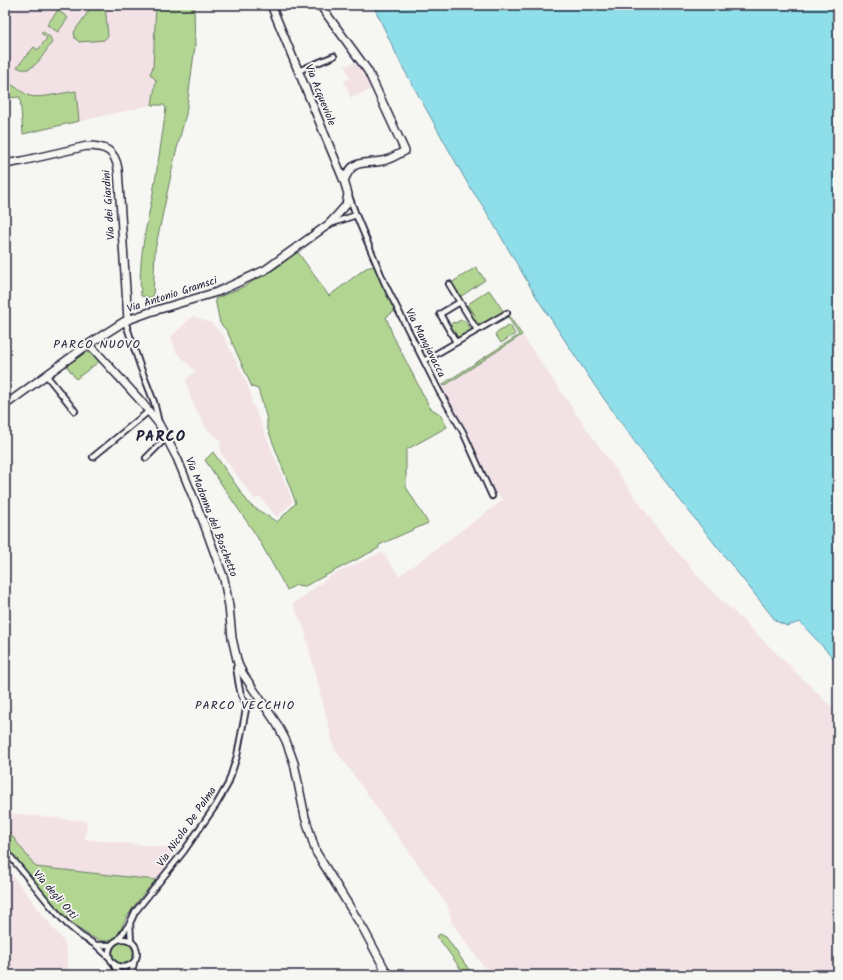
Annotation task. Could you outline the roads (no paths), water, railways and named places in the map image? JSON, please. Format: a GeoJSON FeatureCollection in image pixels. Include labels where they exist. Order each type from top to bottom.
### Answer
{"type":"FeatureCollection","features":[{"type":"Feature","properties":{"kind":"main road","name":"Via Acqueviole"},"geometry":{"type":"LineString","coordinates":[[271,5],[344,181],[348,194]]}},
{"type":"Feature","properties":{"kind":"main road"},"geometry":{"type":"LineString","coordinates":[[320,5],[368,71],[405,151],[384,161],[353,166],[349,170],[344,181]]}},
{"type":"Feature","properties":{"kind":"main road","name":"Via dei Giardini"},"geometry":{"type":"LineString","coordinates":[[5,164],[87,146],[97,146],[106,149],[113,154],[117,160],[118,169],[127,323]]}},
{"type":"Feature","properties":{"kind":"main road","name":"Via Antonio Gramsci"},"geometry":{"type":"LineString","coordinates":[[5,405],[89,344],[127,323],[150,312],[217,292],[242,282],[265,270],[329,224],[346,205],[348,194]]}},
{"type":"Feature","properties":{"kind":"main road","name":"Via Madonna del Boschetto"},"geometry":{"type":"LineString","coordinates":[[89,344],[149,411],[159,424],[177,458],[221,570],[227,592],[232,638],[238,664],[243,674],[277,724],[291,753],[305,817],[316,852],[364,930],[388,975]]}},
{"type":"Feature","properties":{"kind":"main road","name":"Via Madonna del Boschetto"},"geometry":{"type":"LineString","coordinates":[[342,894],[368,929],[393,975]]}},
{"type":"Feature","properties":{"kind":"street"},"geometry":{"type":"LineString","coordinates":[[298,72],[334,56]]}},
{"type":"Feature","properties":{"kind":"street","name":"Via Mangiavacca"},"geometry":{"type":"LineString","coordinates":[[348,194],[385,284],[449,409],[463,432],[492,496]]}},
{"type":"Feature","properties":{"kind":"street","name":"Via Antonio Gramsci"},"geometry":{"type":"LineString","coordinates":[[329,224],[356,215]]}},
{"type":"Feature","properties":{"kind":"street"},"geometry":{"type":"LineString","coordinates":[[449,284],[477,330]]}},
{"type":"Feature","properties":{"kind":"street"},"geometry":{"type":"LineString","coordinates":[[456,342],[440,314],[460,302]]}},
{"type":"Feature","properties":{"kind":"street"},"geometry":{"type":"LineString","coordinates":[[424,361],[507,313]]}},
{"type":"Feature","properties":{"kind":"street"},"geometry":{"type":"LineString","coordinates":[[127,323],[154,402],[159,424]]}},
{"type":"Feature","properties":{"kind":"street"},"geometry":{"type":"LineString","coordinates":[[46,375],[75,411]]}},
{"type":"Feature","properties":{"kind":"street"},"geometry":{"type":"LineString","coordinates":[[93,457],[149,411]]}},
{"type":"Feature","properties":{"kind":"street"},"geometry":{"type":"LineString","coordinates":[[146,458],[166,438]]}},
{"type":"Feature","properties":{"kind":"street"},"geometry":{"type":"LineString","coordinates":[[238,664],[236,668],[240,693],[243,699],[247,704],[263,703]]}},
{"type":"Feature","properties":{"kind":"street","name":"Via Nicola De Palma"},"geometry":{"type":"LineString","coordinates":[[118,940],[130,923],[135,912],[184,851],[216,805],[228,784],[237,756],[247,704]]}},
{"type":"Feature","properties":{"kind":"street","name":"Via degli Orti"},"geometry":{"type":"LineString","coordinates":[[5,850],[67,924],[81,936],[96,945],[109,957]]}},
{"type":"Feature","properties":{"kind":"street"},"geometry":{"type":"LineString","coordinates":[[130,923],[131,942]]}},
{"type":"Feature","properties":{"kind":"street"},"geometry":{"type":"LineString","coordinates":[[119,975],[108,953],[111,945],[118,940],[123,939],[134,945],[137,954],[131,975]]}},
{"type":"Feature","properties":{"kind":"street"},"geometry":{"type":"LineString","coordinates":[[96,945],[111,945]]}},
{"type":"Feature","properties":{"kind":"street"},"geometry":{"type":"LineString","coordinates":[[114,965],[122,968],[131,965],[134,962]]}},
{"type":"Feature","properties":{"kind":"water"},"geometry":{"type":"Polygon","coordinates":[[[373,5],[838,5],[838,663],[800,622],[787,626],[776,621],[642,452],[595,386],[537,298],[483,206],[469,186],[401,64],[373,5]]]}},
{"type":"Feature","properties":{"kind":"district","name":"PARCO NUOVO"},"geometry":{"type":"Point","coordinates":[97,344]}},
{"type":"Feature","properties":{"kind":"district","name":"PARCO"},"geometry":{"type":"Point","coordinates":[161,437]}},
{"type":"Feature","properties":{"kind":"district","name":"PARCO VECCHIO"},"geometry":{"type":"Point","coordinates":[245,705]}}]}
